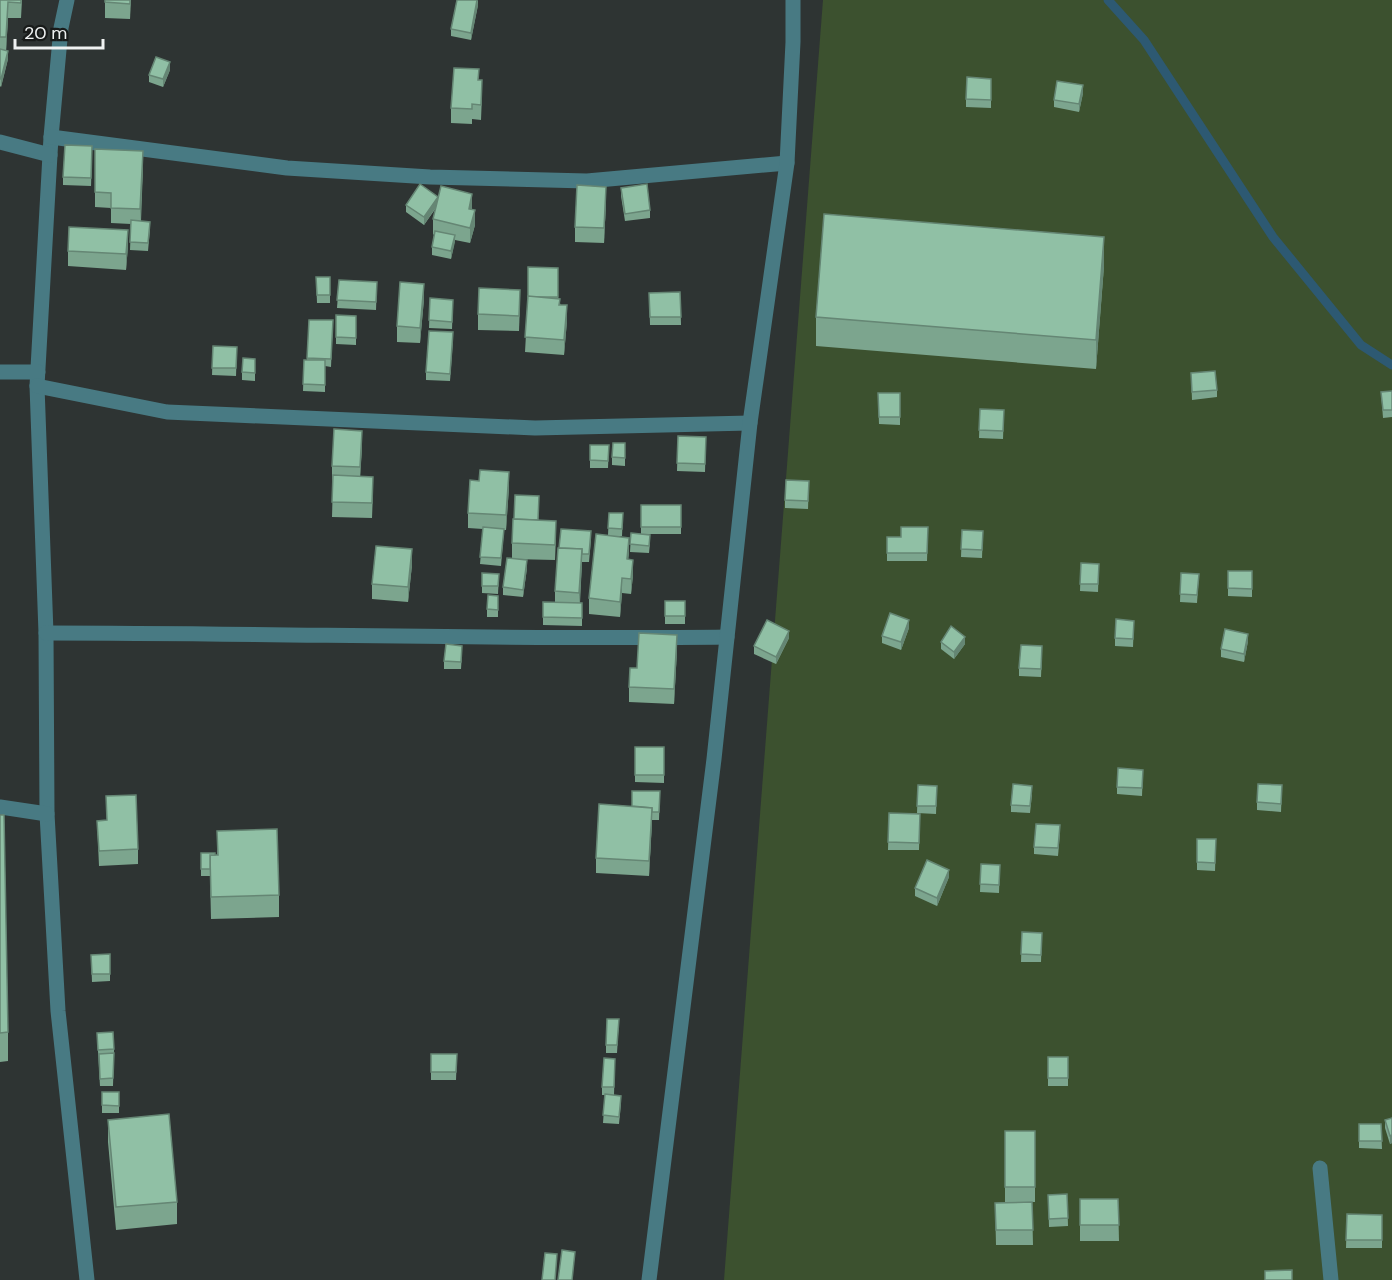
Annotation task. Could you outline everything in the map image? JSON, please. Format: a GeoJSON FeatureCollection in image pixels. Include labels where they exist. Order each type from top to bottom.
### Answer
{"type":"FeatureCollection","features":[{"type":"Feature","properties":{"kind":"street"},"geometry":{"type":"LineString","coordinates":[[67,0],[61,28],[51,137],[38,379],[46,633],[47,814],[58,1011],[87,1280]]}},
{"type":"Feature","properties":{"kind":"street"},"geometry":{"type":"LineString","coordinates":[[649,1280],[727,637],[750,423],[787,163],[793,0]]}},
{"type":"Feature","properties":{"kind":"street"},"geometry":{"type":"LineString","coordinates":[[51,137],[287,168],[430,177],[587,181],[787,163]]}},
{"type":"Feature","properties":{"kind":"street"},"geometry":{"type":"LineString","coordinates":[[0,142],[50,155]]}},
{"type":"Feature","properties":{"kind":"street"},"geometry":{"type":"LineString","coordinates":[[0,372],[38,379],[167,412],[536,428],[750,423]]}},
{"type":"Feature","properties":{"kind":"street"},"geometry":{"type":"LineString","coordinates":[[46,633],[555,639],[727,637]]}},
{"type":"Feature","properties":{"kind":"street"},"geometry":{"type":"LineString","coordinates":[[0,807],[47,814]]}},
{"type":"Feature","properties":{"kind":"street"},"geometry":{"type":"LineString","coordinates":[[1320,1168],[1331,1280]]}},
{"type":"Feature","properties":{"kind":"green space"},"geometry":{"type":"Polygon","coordinates":[[[823,0],[1392,0],[1392,1280],[724,1280],[823,0]]]}},
{"type":"Feature","properties":{"kind":"building"},"geometry":{"type":"Polygon","coordinates":[[[0,0],[21,0],[21,3],[8,2],[6,37],[0,37],[0,0]]]}},
{"type":"Feature","properties":{"kind":"building"},"geometry":{"type":"Polygon","coordinates":[[[105,0],[130,0],[130,4],[105,2],[105,0]]]}},
{"type":"Feature","properties":{"kind":"building"},"geometry":{"type":"Polygon","coordinates":[[[457,0],[477,0],[471,33],[451,29],[457,0]]]}},
{"type":"Feature","properties":{"kind":"building"},"geometry":{"type":"Polygon","coordinates":[[[0,49],[8,51],[1,79],[0,79],[0,49]]]}},
{"type":"Feature","properties":{"kind":"building"},"geometry":{"type":"Polygon","coordinates":[[[156,57],[170,62],[163,79],[149,75],[156,57]]]}},
{"type":"Feature","properties":{"kind":"building"},"geometry":{"type":"Polygon","coordinates":[[[454,68],[479,69],[478,80],[482,80],[481,105],[472,104],[472,109],[451,108],[454,68]]]}},
{"type":"Feature","properties":{"kind":"building"},"geometry":{"type":"Polygon","coordinates":[[[967,77],[991,79],[991,100],[966,99],[967,77]]]}},
{"type":"Feature","properties":{"kind":"building"},"geometry":{"type":"Polygon","coordinates":[[[1057,81],[1083,85],[1079,104],[1054,100],[1057,81]]]}},
{"type":"Feature","properties":{"kind":"building"},"geometry":{"type":"Polygon","coordinates":[[[65,145],[92,146],[91,178],[63,177],[65,145]]]}},
{"type":"Feature","properties":{"kind":"building"},"geometry":{"type":"Polygon","coordinates":[[[95,149],[143,151],[140,209],[111,208],[111,193],[95,192],[95,149]]]}},
{"type":"Feature","properties":{"kind":"building"},"geometry":{"type":"Polygon","coordinates":[[[420,184],[438,197],[424,217],[406,205],[420,184]]]}},
{"type":"Feature","properties":{"kind":"building"},"geometry":{"type":"Polygon","coordinates":[[[647,184],[650,210],[625,214],[621,188],[647,184]]]}},
{"type":"Feature","properties":{"kind":"building"},"geometry":{"type":"Polygon","coordinates":[[[577,185],[606,187],[604,228],[575,227],[577,185]]]}},
{"type":"Feature","properties":{"kind":"building"},"geometry":{"type":"Polygon","coordinates":[[[441,186],[472,194],[469,209],[475,210],[470,228],[433,219],[441,186]]]}},
{"type":"Feature","properties":{"kind":"building"},"geometry":{"type":"Polygon","coordinates":[[[824,214],[1104,237],[1096,340],[816,317],[824,214]]]}},
{"type":"Feature","properties":{"kind":"building"},"geometry":{"type":"Polygon","coordinates":[[[131,220],[150,222],[148,243],[130,242],[131,220]]]}},
{"type":"Feature","properties":{"kind":"building"},"geometry":{"type":"Polygon","coordinates":[[[69,227],[128,230],[126,254],[68,251],[69,227]]]}},
{"type":"Feature","properties":{"kind":"building"},"geometry":{"type":"Polygon","coordinates":[[[435,231],[455,235],[451,251],[432,247],[435,231]]]}},
{"type":"Feature","properties":{"kind":"building"},"geometry":{"type":"Polygon","coordinates":[[[528,267],[558,268],[558,297],[528,297],[528,267]]]}},
{"type":"Feature","properties":{"kind":"building"},"geometry":{"type":"Polygon","coordinates":[[[316,277],[330,277],[330,295],[317,295],[316,277]]]}},
{"type":"Feature","properties":{"kind":"building"},"geometry":{"type":"Polygon","coordinates":[[[339,280],[377,282],[376,302],[337,300],[339,280]]]}},
{"type":"Feature","properties":{"kind":"building"},"geometry":{"type":"Polygon","coordinates":[[[400,282],[424,284],[420,328],[397,326],[400,282]]]}},
{"type":"Feature","properties":{"kind":"building"},"geometry":{"type":"Polygon","coordinates":[[[479,288],[520,290],[519,316],[478,314],[479,288]]]}},
{"type":"Feature","properties":{"kind":"building"},"geometry":{"type":"Polygon","coordinates":[[[680,292],[681,317],[650,317],[649,293],[680,292]]]}},
{"type":"Feature","properties":{"kind":"building"},"geometry":{"type":"Polygon","coordinates":[[[528,296],[560,299],[559,305],[567,305],[564,340],[525,337],[528,296]]]}},
{"type":"Feature","properties":{"kind":"building"},"geometry":{"type":"Polygon","coordinates":[[[430,298],[453,300],[452,322],[429,320],[430,298]]]}},
{"type":"Feature","properties":{"kind":"building"},"geometry":{"type":"Polygon","coordinates":[[[336,315],[356,316],[356,338],[336,337],[336,315]]]}},
{"type":"Feature","properties":{"kind":"building"},"geometry":{"type":"Polygon","coordinates":[[[309,320],[333,320],[331,359],[307,358],[309,320]]]}},
{"type":"Feature","properties":{"kind":"building"},"geometry":{"type":"Polygon","coordinates":[[[429,331],[453,332],[450,374],[426,372],[429,331]]]}},
{"type":"Feature","properties":{"kind":"building"},"geometry":{"type":"Polygon","coordinates":[[[213,346],[237,347],[236,368],[212,368],[213,346]]]}},
{"type":"Feature","properties":{"kind":"building"},"geometry":{"type":"Polygon","coordinates":[[[243,358],[255,359],[255,373],[242,372],[243,358]]]}},
{"type":"Feature","properties":{"kind":"building"},"geometry":{"type":"Polygon","coordinates":[[[304,360],[325,360],[325,385],[303,384],[304,360]]]}},
{"type":"Feature","properties":{"kind":"building"},"geometry":{"type":"Polygon","coordinates":[[[1215,371],[1217,390],[1192,392],[1191,373],[1215,371]]]}},
{"type":"Feature","properties":{"kind":"building"},"geometry":{"type":"Polygon","coordinates":[[[1392,391],[1392,410],[1383,410],[1381,392],[1392,391]]]}},
{"type":"Feature","properties":{"kind":"building"},"geometry":{"type":"Polygon","coordinates":[[[878,393],[900,393],[900,417],[879,417],[878,393]]]}},
{"type":"Feature","properties":{"kind":"building"},"geometry":{"type":"Polygon","coordinates":[[[980,409],[1004,410],[1003,431],[979,430],[980,409]]]}},
{"type":"Feature","properties":{"kind":"building"},"geometry":{"type":"Polygon","coordinates":[[[334,429],[362,431],[360,467],[332,466],[334,429]]]}},
{"type":"Feature","properties":{"kind":"building"},"geometry":{"type":"Polygon","coordinates":[[[678,436],[706,437],[705,464],[677,463],[678,436]]]}},
{"type":"Feature","properties":{"kind":"building"},"geometry":{"type":"Polygon","coordinates":[[[613,443],[625,443],[625,458],[612,457],[613,443]]]}},
{"type":"Feature","properties":{"kind":"building"},"geometry":{"type":"Polygon","coordinates":[[[590,445],[609,445],[608,461],[590,460],[590,445]]]}},
{"type":"Feature","properties":{"kind":"building"},"geometry":{"type":"Polygon","coordinates":[[[480,470],[509,472],[506,515],[468,513],[470,480],[479,481],[480,470]]]}},
{"type":"Feature","properties":{"kind":"building"},"geometry":{"type":"Polygon","coordinates":[[[333,475],[373,477],[372,503],[332,502],[333,475]]]}},
{"type":"Feature","properties":{"kind":"building"},"geometry":{"type":"Polygon","coordinates":[[[786,480],[809,481],[808,501],[785,500],[786,480]]]}},
{"type":"Feature","properties":{"kind":"building"},"geometry":{"type":"Polygon","coordinates":[[[515,495],[539,496],[538,520],[514,519],[515,495]]]}},
{"type":"Feature","properties":{"kind":"building"},"geometry":{"type":"Polygon","coordinates":[[[641,505],[681,505],[681,527],[641,527],[641,505]]]}},
{"type":"Feature","properties":{"kind":"building"},"geometry":{"type":"Polygon","coordinates":[[[609,513],[623,513],[622,529],[608,528],[609,513]]]}},
{"type":"Feature","properties":{"kind":"building"},"geometry":{"type":"Polygon","coordinates":[[[513,519],[556,521],[555,545],[512,543],[513,519]]]}},
{"type":"Feature","properties":{"kind":"building"},"geometry":{"type":"Polygon","coordinates":[[[483,527],[504,529],[501,558],[480,557],[483,527]]]}},
{"type":"Feature","properties":{"kind":"building"},"geometry":{"type":"Polygon","coordinates":[[[901,527],[928,527],[927,553],[887,553],[887,537],[901,537],[901,527]]]}},
{"type":"Feature","properties":{"kind":"building"},"geometry":{"type":"Polygon","coordinates":[[[561,529],[591,531],[589,554],[582,554],[582,549],[559,548],[561,529]]]}},
{"type":"Feature","properties":{"kind":"building"},"geometry":{"type":"Polygon","coordinates":[[[962,530],[983,531],[982,550],[961,549],[962,530]]]}},
{"type":"Feature","properties":{"kind":"building"},"geometry":{"type":"Polygon","coordinates":[[[631,533],[650,535],[649,546],[630,544],[631,533]]]}},
{"type":"Feature","properties":{"kind":"building"},"geometry":{"type":"Polygon","coordinates":[[[596,534],[629,538],[627,559],[633,560],[631,579],[622,578],[620,602],[589,598],[596,534]]]}},
{"type":"Feature","properties":{"kind":"building"},"geometry":{"type":"Polygon","coordinates":[[[376,546],[412,549],[408,587],[372,584],[376,546]]]}},
{"type":"Feature","properties":{"kind":"building"},"geometry":{"type":"Polygon","coordinates":[[[558,548],[582,549],[579,593],[555,591],[558,548]]]}},
{"type":"Feature","properties":{"kind":"building"},"geometry":{"type":"Polygon","coordinates":[[[507,558],[527,560],[523,590],[503,587],[507,558]]]}},
{"type":"Feature","properties":{"kind":"building"},"geometry":{"type":"Polygon","coordinates":[[[1081,563],[1099,564],[1098,584],[1080,584],[1081,563]]]}},
{"type":"Feature","properties":{"kind":"building"},"geometry":{"type":"Polygon","coordinates":[[[1228,571],[1252,571],[1252,589],[1228,588],[1228,571]]]}},
{"type":"Feature","properties":{"kind":"building"},"geometry":{"type":"Polygon","coordinates":[[[482,573],[499,574],[498,586],[482,586],[482,573]]]}},
{"type":"Feature","properties":{"kind":"building"},"geometry":{"type":"Polygon","coordinates":[[[1181,573],[1199,574],[1197,595],[1180,594],[1181,573]]]}},
{"type":"Feature","properties":{"kind":"building"},"geometry":{"type":"Polygon","coordinates":[[[488,595],[498,596],[498,610],[487,609],[488,595]]]}},
{"type":"Feature","properties":{"kind":"building"},"geometry":{"type":"Polygon","coordinates":[[[665,601],[685,601],[685,616],[665,616],[665,601]]]}},
{"type":"Feature","properties":{"kind":"building"},"geometry":{"type":"Polygon","coordinates":[[[543,602],[582,603],[582,618],[543,617],[543,602]]]}},
{"type":"Feature","properties":{"kind":"building"},"geometry":{"type":"Polygon","coordinates":[[[890,613],[909,620],[901,642],[882,636],[890,613]]]}},
{"type":"Feature","properties":{"kind":"building"},"geometry":{"type":"Polygon","coordinates":[[[1116,619],[1134,621],[1133,639],[1115,638],[1116,619]]]}},
{"type":"Feature","properties":{"kind":"building"},"geometry":{"type":"Polygon","coordinates":[[[767,620],[789,631],[776,657],[754,646],[767,620]]]}},
{"type":"Feature","properties":{"kind":"building"},"geometry":{"type":"Polygon","coordinates":[[[951,626],[965,637],[954,652],[941,642],[951,626]]]}},
{"type":"Feature","properties":{"kind":"building"},"geometry":{"type":"Polygon","coordinates":[[[1225,629],[1248,634],[1244,654],[1221,649],[1225,629]]]}},
{"type":"Feature","properties":{"kind":"building"},"geometry":{"type":"Polygon","coordinates":[[[639,633],[677,635],[674,689],[629,687],[630,668],[637,668],[639,633]]]}},
{"type":"Feature","properties":{"kind":"building"},"geometry":{"type":"Polygon","coordinates":[[[446,644],[462,646],[461,662],[444,661],[446,644]]]}},
{"type":"Feature","properties":{"kind":"building"},"geometry":{"type":"Polygon","coordinates":[[[1021,645],[1042,646],[1041,669],[1019,668],[1021,645]]]}},
{"type":"Feature","properties":{"kind":"building"},"geometry":{"type":"Polygon","coordinates":[[[635,747],[664,747],[664,775],[635,775],[635,747]]]}},
{"type":"Feature","properties":{"kind":"building"},"geometry":{"type":"Polygon","coordinates":[[[1118,768],[1143,770],[1142,788],[1117,787],[1118,768]]]}},
{"type":"Feature","properties":{"kind":"building"},"geometry":{"type":"Polygon","coordinates":[[[1013,784],[1032,786],[1030,806],[1011,805],[1013,784]]]}},
{"type":"Feature","properties":{"kind":"building"},"geometry":{"type":"Polygon","coordinates":[[[1258,784],[1282,785],[1281,804],[1257,802],[1258,784]]]}},
{"type":"Feature","properties":{"kind":"building"},"geometry":{"type":"Polygon","coordinates":[[[918,785],[937,786],[936,806],[917,806],[918,785]]]}},
{"type":"Feature","properties":{"kind":"building"},"geometry":{"type":"Polygon","coordinates":[[[632,791],[660,791],[659,812],[652,812],[652,808],[632,806],[632,791]]]}},
{"type":"Feature","properties":{"kind":"building"},"geometry":{"type":"Polygon","coordinates":[[[136,795],[138,849],[99,851],[97,821],[107,820],[106,796],[136,795]]]}},
{"type":"Feature","properties":{"kind":"building"},"geometry":{"type":"Polygon","coordinates":[[[599,804],[652,808],[649,861],[596,858],[599,804]]]}},
{"type":"Feature","properties":{"kind":"building"},"geometry":{"type":"Polygon","coordinates":[[[889,813],[920,814],[919,843],[888,842],[889,813]]]}},
{"type":"Feature","properties":{"kind":"building"},"geometry":{"type":"Polygon","coordinates":[[[0,815],[4,815],[8,1032],[0,1033],[0,815]]]}},
{"type":"Feature","properties":{"kind":"building"},"geometry":{"type":"Polygon","coordinates":[[[1036,824],[1060,825],[1058,848],[1034,847],[1036,824]]]}},
{"type":"Feature","properties":{"kind":"building"},"geometry":{"type":"Polygon","coordinates":[[[277,829],[279,895],[211,897],[210,855],[218,855],[217,831],[277,829]]]}},
{"type":"Feature","properties":{"kind":"building"},"geometry":{"type":"Polygon","coordinates":[[[1197,839],[1216,839],[1215,863],[1197,862],[1197,839]]]}},
{"type":"Feature","properties":{"kind":"building"},"geometry":{"type":"Polygon","coordinates":[[[201,853],[215,853],[215,855],[210,855],[210,869],[201,869],[201,853]]]}},
{"type":"Feature","properties":{"kind":"building"},"geometry":{"type":"Polygon","coordinates":[[[927,860],[949,870],[937,898],[915,888],[927,860]]]}},
{"type":"Feature","properties":{"kind":"building"},"geometry":{"type":"Polygon","coordinates":[[[981,864],[1000,865],[999,885],[980,884],[981,864]]]}},
{"type":"Feature","properties":{"kind":"building"},"geometry":{"type":"Polygon","coordinates":[[[1022,932],[1042,933],[1041,955],[1021,954],[1022,932]]]}},
{"type":"Feature","properties":{"kind":"building"},"geometry":{"type":"Polygon","coordinates":[[[110,954],[110,974],[92,974],[91,955],[110,954]]]}},
{"type":"Feature","properties":{"kind":"building"},"geometry":{"type":"Polygon","coordinates":[[[607,1019],[619,1019],[617,1045],[606,1045],[607,1019]]]}},
{"type":"Feature","properties":{"kind":"building"},"geometry":{"type":"Polygon","coordinates":[[[113,1032],[114,1049],[98,1050],[97,1033],[113,1032]]]}},
{"type":"Feature","properties":{"kind":"building"},"geometry":{"type":"Polygon","coordinates":[[[114,1053],[113,1078],[100,1079],[99,1054],[114,1053]]]}},
{"type":"Feature","properties":{"kind":"building"},"geometry":{"type":"Polygon","coordinates":[[[431,1054],[457,1054],[456,1072],[431,1072],[431,1054]]]}},
{"type":"Feature","properties":{"kind":"building"},"geometry":{"type":"Polygon","coordinates":[[[1048,1057],[1068,1057],[1068,1078],[1048,1078],[1048,1057]]]}},
{"type":"Feature","properties":{"kind":"building"},"geometry":{"type":"Polygon","coordinates":[[[604,1058],[615,1059],[614,1087],[602,1087],[604,1058]]]}},
{"type":"Feature","properties":{"kind":"building"},"geometry":{"type":"Polygon","coordinates":[[[102,1092],[119,1092],[119,1106],[102,1105],[102,1092]]]}},
{"type":"Feature","properties":{"kind":"building"},"geometry":{"type":"Polygon","coordinates":[[[605,1094],[621,1096],[619,1117],[603,1115],[605,1094]]]}},
{"type":"Feature","properties":{"kind":"building"},"geometry":{"type":"Polygon","coordinates":[[[169,1114],[177,1202],[116,1207],[108,1120],[169,1114]]]}},
{"type":"Feature","properties":{"kind":"building"},"geometry":{"type":"Polygon","coordinates":[[[1392,1118],[1392,1135],[1390,1136],[1385,1120],[1392,1118]]]}},
{"type":"Feature","properties":{"kind":"building"},"geometry":{"type":"Polygon","coordinates":[[[1359,1124],[1381,1124],[1382,1141],[1359,1141],[1359,1124]]]}},
{"type":"Feature","properties":{"kind":"building"},"geometry":{"type":"Polygon","coordinates":[[[1005,1131],[1035,1131],[1035,1187],[1005,1187],[1005,1131]]]}},
{"type":"Feature","properties":{"kind":"building"},"geometry":{"type":"Polygon","coordinates":[[[1067,1194],[1068,1218],[1049,1219],[1048,1195],[1067,1194]]]}},
{"type":"Feature","properties":{"kind":"building"},"geometry":{"type":"Polygon","coordinates":[[[1080,1199],[1118,1199],[1119,1225],[1080,1225],[1080,1199]]]}},
{"type":"Feature","properties":{"kind":"building"},"geometry":{"type":"Polygon","coordinates":[[[1032,1202],[1033,1230],[996,1230],[995,1203],[1032,1202]]]}},
{"type":"Feature","properties":{"kind":"building"},"geometry":{"type":"Polygon","coordinates":[[[1347,1214],[1382,1215],[1382,1240],[1346,1240],[1347,1214]]]}},
{"type":"Feature","properties":{"kind":"building"},"geometry":{"type":"Polygon","coordinates":[[[562,1250],[575,1252],[572,1280],[558,1280],[562,1250]]]}},
{"type":"Feature","properties":{"kind":"building"},"geometry":{"type":"Polygon","coordinates":[[[545,1253],[557,1254],[555,1280],[542,1280],[545,1253]]]}},
{"type":"Feature","properties":{"kind":"building"},"geometry":{"type":"Polygon","coordinates":[[[1292,1270],[1292,1280],[1265,1280],[1265,1271],[1292,1270]]]}},
{"type":"Feature","properties":{"kind":"waterway"},"geometry":{"type":"LineString","coordinates":[[1108,0],[1144,40],[1273,237],[1361,345],[1392,365]]}}]}
